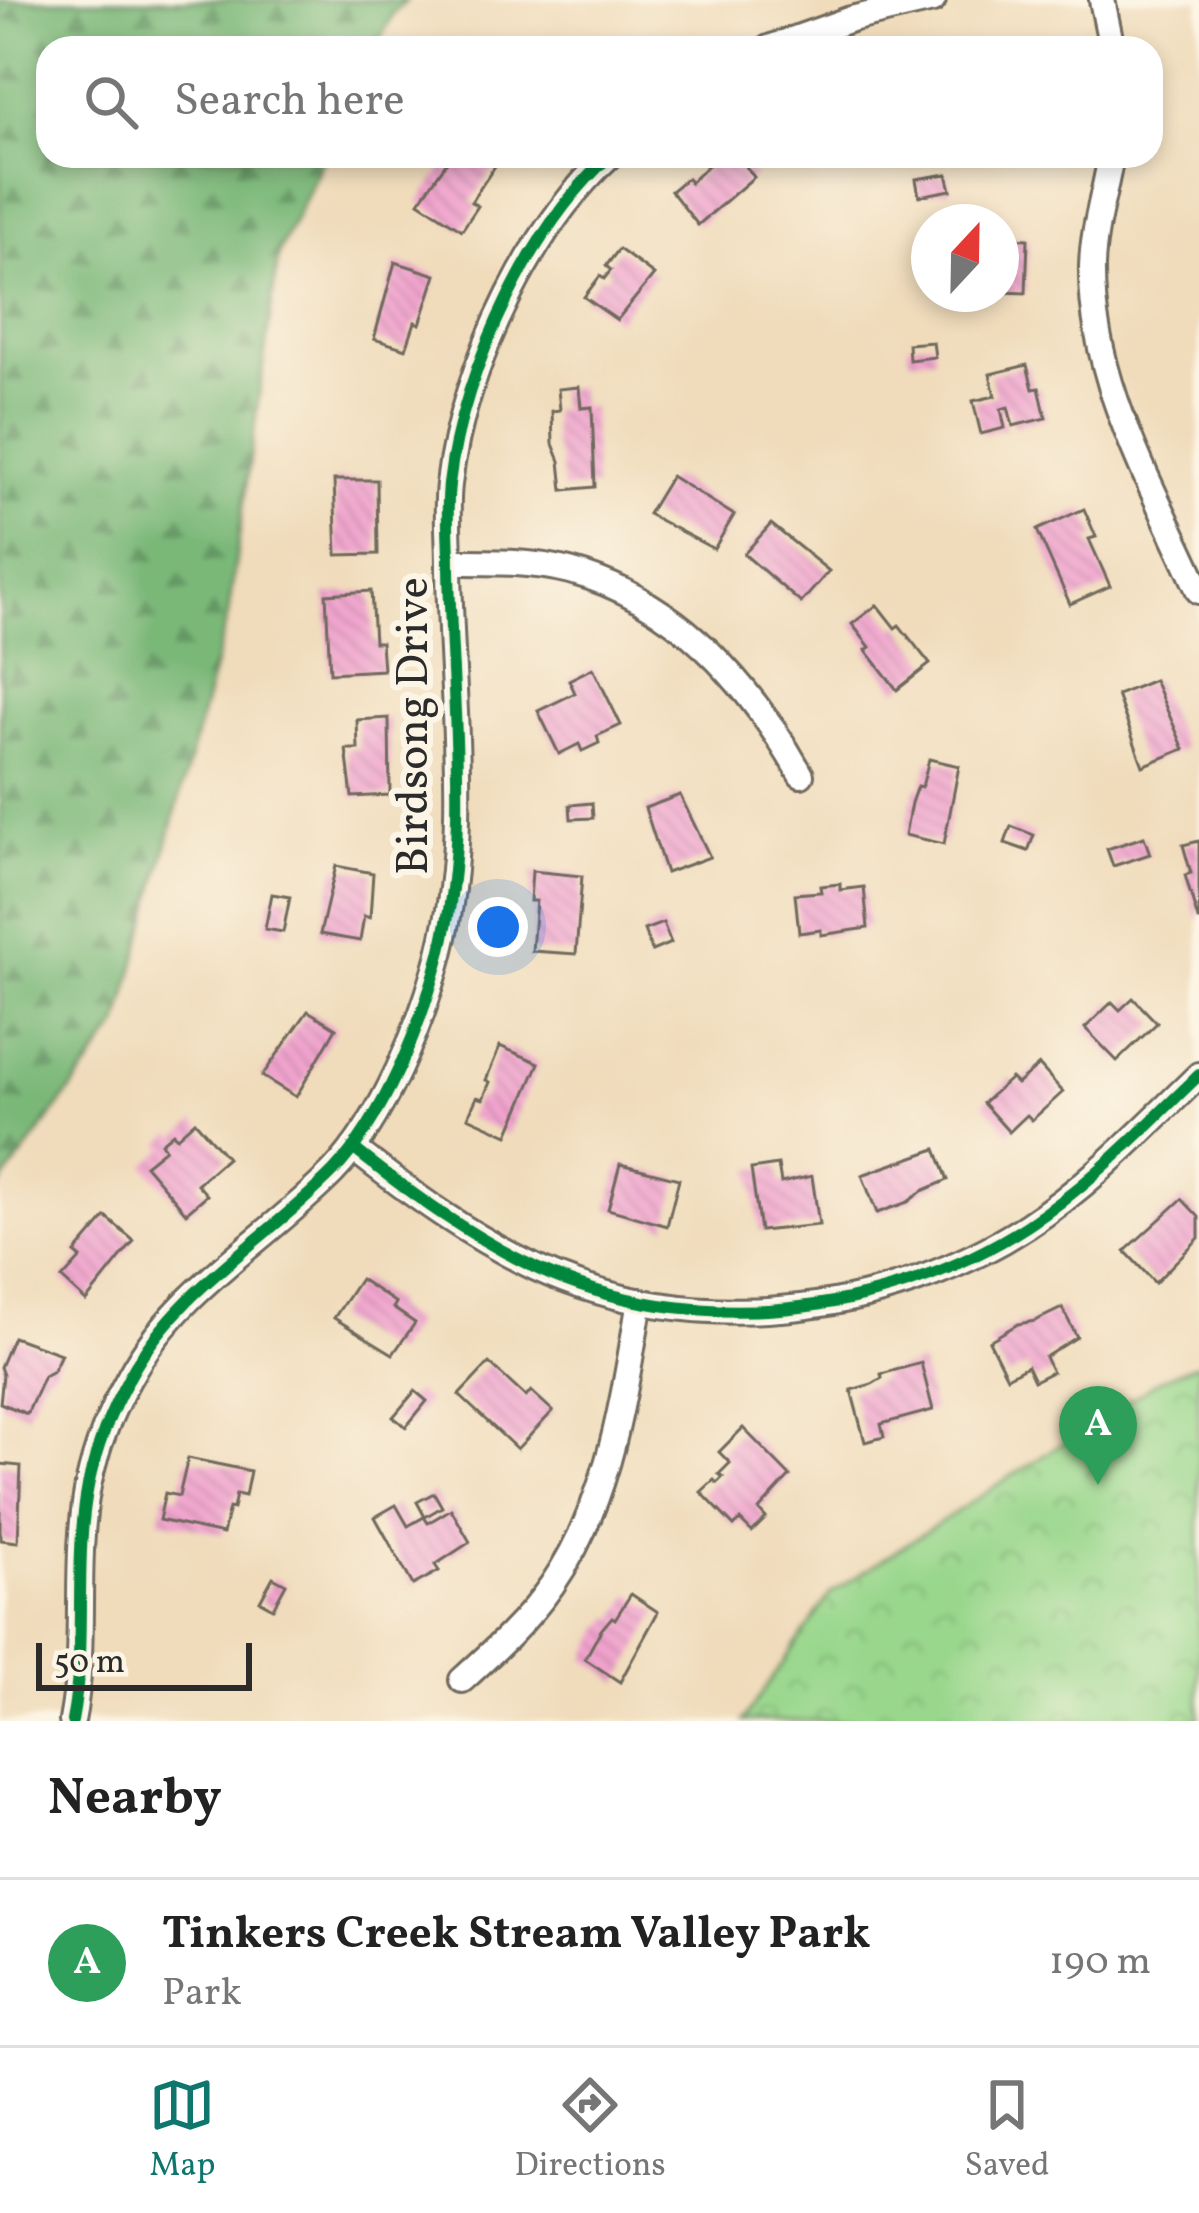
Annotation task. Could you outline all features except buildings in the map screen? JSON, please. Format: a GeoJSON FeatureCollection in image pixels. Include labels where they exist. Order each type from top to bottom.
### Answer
{"type":"FeatureCollection","features":[{"type":"Feature","properties":{"kind":"street"},"geometry":{"type":"LineString","coordinates":[[803,36],[850,19],[933,0]]}},
{"type":"Feature","properties":{"kind":"street"},"geometry":{"type":"LineString","coordinates":[[1102,0],[1110,36]]}},
{"type":"Feature","properties":{"kind":"street","name":"Birdsong Drive"},"geometry":{"type":"LineString","coordinates":[[72,1721],[81,1646],[87,1490],[103,1434],[122,1392],[144,1351],[188,1297],[286,1216],[352,1148],[401,1060],[439,958],[456,857],[448,490],[457,432],[472,376],[502,309],[556,214],[598,168]]}},
{"type":"Feature","properties":{"kind":"street"},"geometry":{"type":"LineString","coordinates":[[1109,168],[1093,247],[1099,346],[1120,410],[1199,591]]}},
{"type":"Feature","properties":{"kind":"street"},"geometry":{"type":"LineString","coordinates":[[449,562],[512,563],[569,571],[650,606],[692,636],[755,699],[801,775]]}},
{"type":"Feature","properties":{"kind":"street"},"geometry":{"type":"LineString","coordinates":[[352,1148],[445,1219],[562,1278],[640,1301],[730,1310],[809,1307],[937,1272],[1032,1223],[1199,1075]]}},
{"type":"Feature","properties":{"kind":"street"},"geometry":{"type":"LineString","coordinates":[[462,1680],[550,1588],[585,1524],[615,1437],[640,1301]]}},
{"type":"Feature","properties":{"kind":"green space"},"geometry":{"type":"Polygon","coordinates":[[[0,0],[407,0],[382,36],[36,36],[36,168],[319,168],[279,252],[228,615],[119,1025],[0,1186],[0,0]]]}},
{"type":"Feature","properties":{"kind":"green space"},"geometry":{"type":"Polygon","coordinates":[[[1199,1363],[1199,1721],[743,1721],[831,1593],[1163,1378],[1199,1363]]]}},
{"type":"Feature","properties":{"kind":"cycle path"},"geometry":{"type":"LineString","coordinates":[[72,1721],[88,1486],[123,1389],[172,1317],[307,1197],[351,1151],[384,1098],[423,1010],[440,954],[455,858],[457,760],[448,504],[458,434],[479,363],[519,276],[565,204],[596,168]]}},
{"type":"Feature","properties":{"kind":"cycle path"},"geometry":{"type":"LineString","coordinates":[[353,1148],[487,1242],[536,1268],[596,1291],[658,1305],[722,1311],[786,1308],[850,1299],[912,1282],[1027,1226],[1095,1174],[1199,1075]]}},
{"type":"Feature","properties":{"kind":"place","name":"Tinkers Creek Stream Valley Park"},"geometry":{"type":"Point","coordinates":[1098,1485]}}]}
